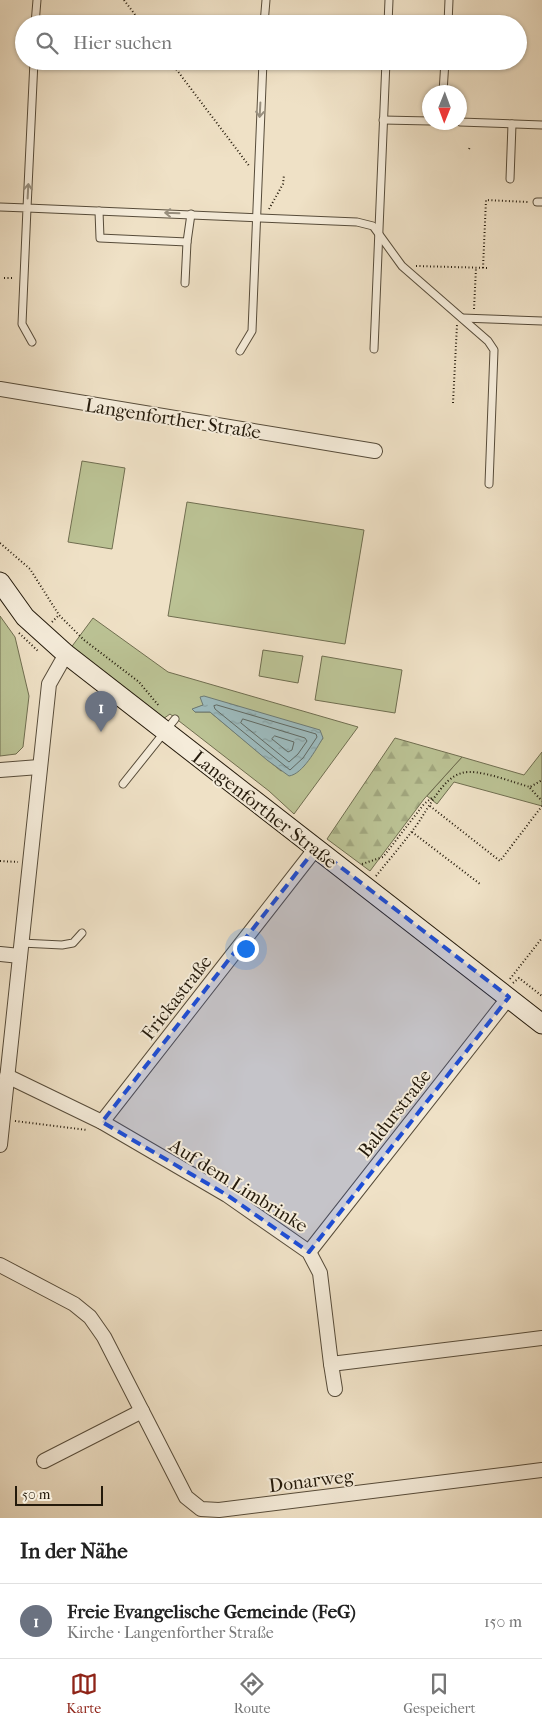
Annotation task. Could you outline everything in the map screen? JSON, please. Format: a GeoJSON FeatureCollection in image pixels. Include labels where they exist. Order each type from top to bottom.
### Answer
{"type":"FeatureCollection","features":[{"type":"Feature","properties":{"kind":"main road","name":"Langenforther Straße"},"geometry":{"type":"LineString","coordinates":[[0,582],[25,617],[66,654],[170,725],[316,848],[510,987],[542,1024]]}},
{"type":"Feature","properties":{"kind":"street","name":"Langenforther Straße"},"geometry":{"type":"LineString","coordinates":[[0,390],[375,451]]}},
{"type":"Feature","properties":{"kind":"street"},"geometry":{"type":"LineString","coordinates":[[0,1145],[49,684],[66,654]]}},
{"type":"Feature","properties":{"kind":"street"},"geometry":{"type":"LineString","coordinates":[[0,770],[39,767]]}},
{"type":"Feature","properties":{"kind":"street","name":"Frickastraße"},"geometry":{"type":"LineString","coordinates":[[102,1122],[316,848]]}},
{"type":"Feature","properties":{"kind":"street"},"geometry":{"type":"LineString","coordinates":[[0,954],[20,949]]}},
{"type":"Feature","properties":{"kind":"street","name":"Baldurstraße"},"geometry":{"type":"LineString","coordinates":[[309,1252],[510,987]]}},
{"type":"Feature","properties":{"kind":"street","name":"Auf dem Limbrinke"},"geometry":{"type":"LineString","coordinates":[[7,1076],[102,1122],[226,1195],[309,1252],[320,1273],[334,1389]]}},
{"type":"Feature","properties":{"kind":"street","name":"Donarweg"},"geometry":{"type":"LineString","coordinates":[[0,1265],[74,1304],[90,1317],[104,1336],[186,1497],[201,1509],[210,1511],[542,1470]]}},
{"type":"Feature","properties":{"kind":"street"},"geometry":{"type":"LineString","coordinates":[[331,1364],[542,1338]]}},
{"type":"Feature","properties":{"kind":"street"},"geometry":{"type":"LineString","coordinates":[[44,1461],[142,1411]]}},
{"type":"Feature","properties":{"kind":"lane"},"geometry":{"type":"LineString","coordinates":[[36,0],[36,15]]}},
{"type":"Feature","properties":{"kind":"lane"},"geometry":{"type":"LineString","coordinates":[[265,15],[266,0]]}},
{"type":"Feature","properties":{"kind":"lane"},"geometry":{"type":"LineString","coordinates":[[389,15],[390,0]]}},
{"type":"Feature","properties":{"kind":"lane"},"geometry":{"type":"LineString","coordinates":[[448,15],[449,0]]}},
{"type":"Feature","properties":{"kind":"lane"},"geometry":{"type":"LineString","coordinates":[[32,342],[22,324],[34,70]]}},
{"type":"Feature","properties":{"kind":"lane"},"geometry":{"type":"LineString","coordinates":[[240,351],[252,331],[263,70]]}},
{"type":"Feature","properties":{"kind":"lane"},"geometry":{"type":"LineString","coordinates":[[374,349],[386,70]]}},
{"type":"Feature","properties":{"kind":"lane"},"geometry":{"type":"LineString","coordinates":[[443,85],[444,70]]}},
{"type":"Feature","properties":{"kind":"lane"},"geometry":{"type":"LineString","coordinates":[[383,120],[422,121]]}},
{"type":"Feature","properties":{"kind":"lane"},"geometry":{"type":"LineString","coordinates":[[467,122],[542,125]]}},
{"type":"Feature","properties":{"kind":"lane"},"geometry":{"type":"LineString","coordinates":[[510,179],[512,124]]}},
{"type":"Feature","properties":{"kind":"lane"},"geometry":{"type":"LineString","coordinates":[[0,207],[256,216],[357,222],[373,226],[402,266],[488,341],[494,350],[489,484]]}},
{"type":"Feature","properties":{"kind":"lane"},"geometry":{"type":"LineString","coordinates":[[99,211],[100,238],[187,242]]}},
{"type":"Feature","properties":{"kind":"lane"},"geometry":{"type":"LineString","coordinates":[[185,283],[187,242],[192,214]]}},
{"type":"Feature","properties":{"kind":"lane"},"geometry":{"type":"LineString","coordinates":[[460,316],[474,319],[542,321]]}},
{"type":"Feature","properties":{"kind":"lane"},"geometry":{"type":"LineString","coordinates":[[123,784],[170,725]]}},
{"type":"Feature","properties":{"kind":"lane"},"geometry":{"type":"LineString","coordinates":[[20,949],[73,943],[82,932]]}},
{"type":"Feature","properties":{"kind":"path"},"geometry":{"type":"LineString","coordinates":[[124,0],[135,15]]}},
{"type":"Feature","properties":{"kind":"path"},"geometry":{"type":"LineString","coordinates":[[177,70],[257,176]]}},
{"type":"Feature","properties":{"kind":"path"},"geometry":{"type":"LineString","coordinates":[[264,217],[284,184],[284,175]]}},
{"type":"Feature","properties":{"kind":"path"},"geometry":{"type":"LineString","coordinates":[[483,268],[486,200],[539,202]]}},
{"type":"Feature","properties":{"kind":"path"},"geometry":{"type":"LineString","coordinates":[[402,266],[489,268]]}},
{"type":"Feature","properties":{"kind":"path"},"geometry":{"type":"LineString","coordinates":[[474,319],[476,268]]}},
{"type":"Feature","properties":{"kind":"path"},"geometry":{"type":"LineString","coordinates":[[454,403],[460,316]]}},
{"type":"Feature","properties":{"kind":"path"},"geometry":{"type":"LineString","coordinates":[[0,543],[30,569],[60,615],[84,640],[139,682],[162,710],[170,725]]}},
{"type":"Feature","properties":{"kind":"path"},"geometry":{"type":"LineString","coordinates":[[363,870],[358,866],[383,857],[424,804],[449,780],[463,772],[472,772],[530,788],[542,801]]}},
{"type":"Feature","properties":{"kind":"path"},"geometry":{"type":"LineString","coordinates":[[530,788],[542,780]]}},
{"type":"Feature","properties":{"kind":"path"},"geometry":{"type":"LineString","coordinates":[[369,874],[374,878],[412,832],[430,806],[434,796]]}},
{"type":"Feature","properties":{"kind":"path"},"geometry":{"type":"LineString","coordinates":[[430,806],[500,861],[542,806]]}},
{"type":"Feature","properties":{"kind":"path"},"geometry":{"type":"LineString","coordinates":[[412,832],[480,884]]}},
{"type":"Feature","properties":{"kind":"path"},"geometry":{"type":"LineString","coordinates":[[0,861],[30,863]]}},
{"type":"Feature","properties":{"kind":"path"},"geometry":{"type":"LineString","coordinates":[[510,987],[542,938]]}},
{"type":"Feature","properties":{"kind":"path"},"geometry":{"type":"LineString","coordinates":[[510,987],[520,978],[542,996]]}},
{"type":"Feature","properties":{"kind":"path"},"geometry":{"type":"LineString","coordinates":[[3,1119],[91,1131],[102,1122]]}},
{"type":"Feature","properties":{"kind":"highlighted area"},"geometry":{"type":"Polygon","coordinates":[[[316,848],[509,997],[309,1252],[227,1195],[102,1122],[316,848]]]}},
{"type":"Feature","properties":{"kind":"green space"},"geometry":{"type":"Polygon","coordinates":[[[82,461],[125,468],[112,549],[68,542],[82,461]]]}},
{"type":"Feature","properties":{"kind":"green space"},"geometry":{"type":"Polygon","coordinates":[[[187,502],[364,530],[345,644],[168,616],[187,502]]]}},
{"type":"Feature","properties":{"kind":"green space"},"geometry":{"type":"Polygon","coordinates":[[[0,616],[15,637],[29,696],[23,747],[16,754],[0,756],[0,616]]]}},
{"type":"Feature","properties":{"kind":"green space"},"geometry":{"type":"Polygon","coordinates":[[[93,618],[168,672],[358,727],[294,814],[269,791],[170,714],[163,719],[70,649],[93,618]],[[204,705],[193,709],[195,712],[210,712],[281,771],[307,761],[323,738],[204,705]]]}},
{"type":"Feature","properties":{"kind":"green space"},"geometry":{"type":"Polygon","coordinates":[[[263,650],[303,656],[298,683],[259,676],[263,650]]]}},
{"type":"Feature","properties":{"kind":"green space"},"geometry":{"type":"Polygon","coordinates":[[[322,656],[402,670],[395,713],[315,700],[322,656]]]}},
{"type":"Feature","properties":{"kind":"green space"},"geometry":{"type":"Polygon","coordinates":[[[395,738],[462,757],[424,799],[370,871],[327,839],[395,738]]]}},
{"type":"Feature","properties":{"kind":"green space"},"geometry":{"type":"Polygon","coordinates":[[[542,752],[542,806],[454,782],[437,804],[427,796],[462,757],[524,775],[542,752]]]}},
{"type":"Feature","properties":{"kind":"water"},"geometry":{"type":"Polygon","coordinates":[[[204,696],[320,730],[323,738],[304,766],[289,776],[210,712],[195,712],[192,709],[203,705],[200,697],[204,696]]]}},
{"type":"Feature","properties":{"kind":"place","name":"Freie Evangelische Gemeinde (FeG)"},"geometry":{"type":"Point","coordinates":[101,732]}}]}
